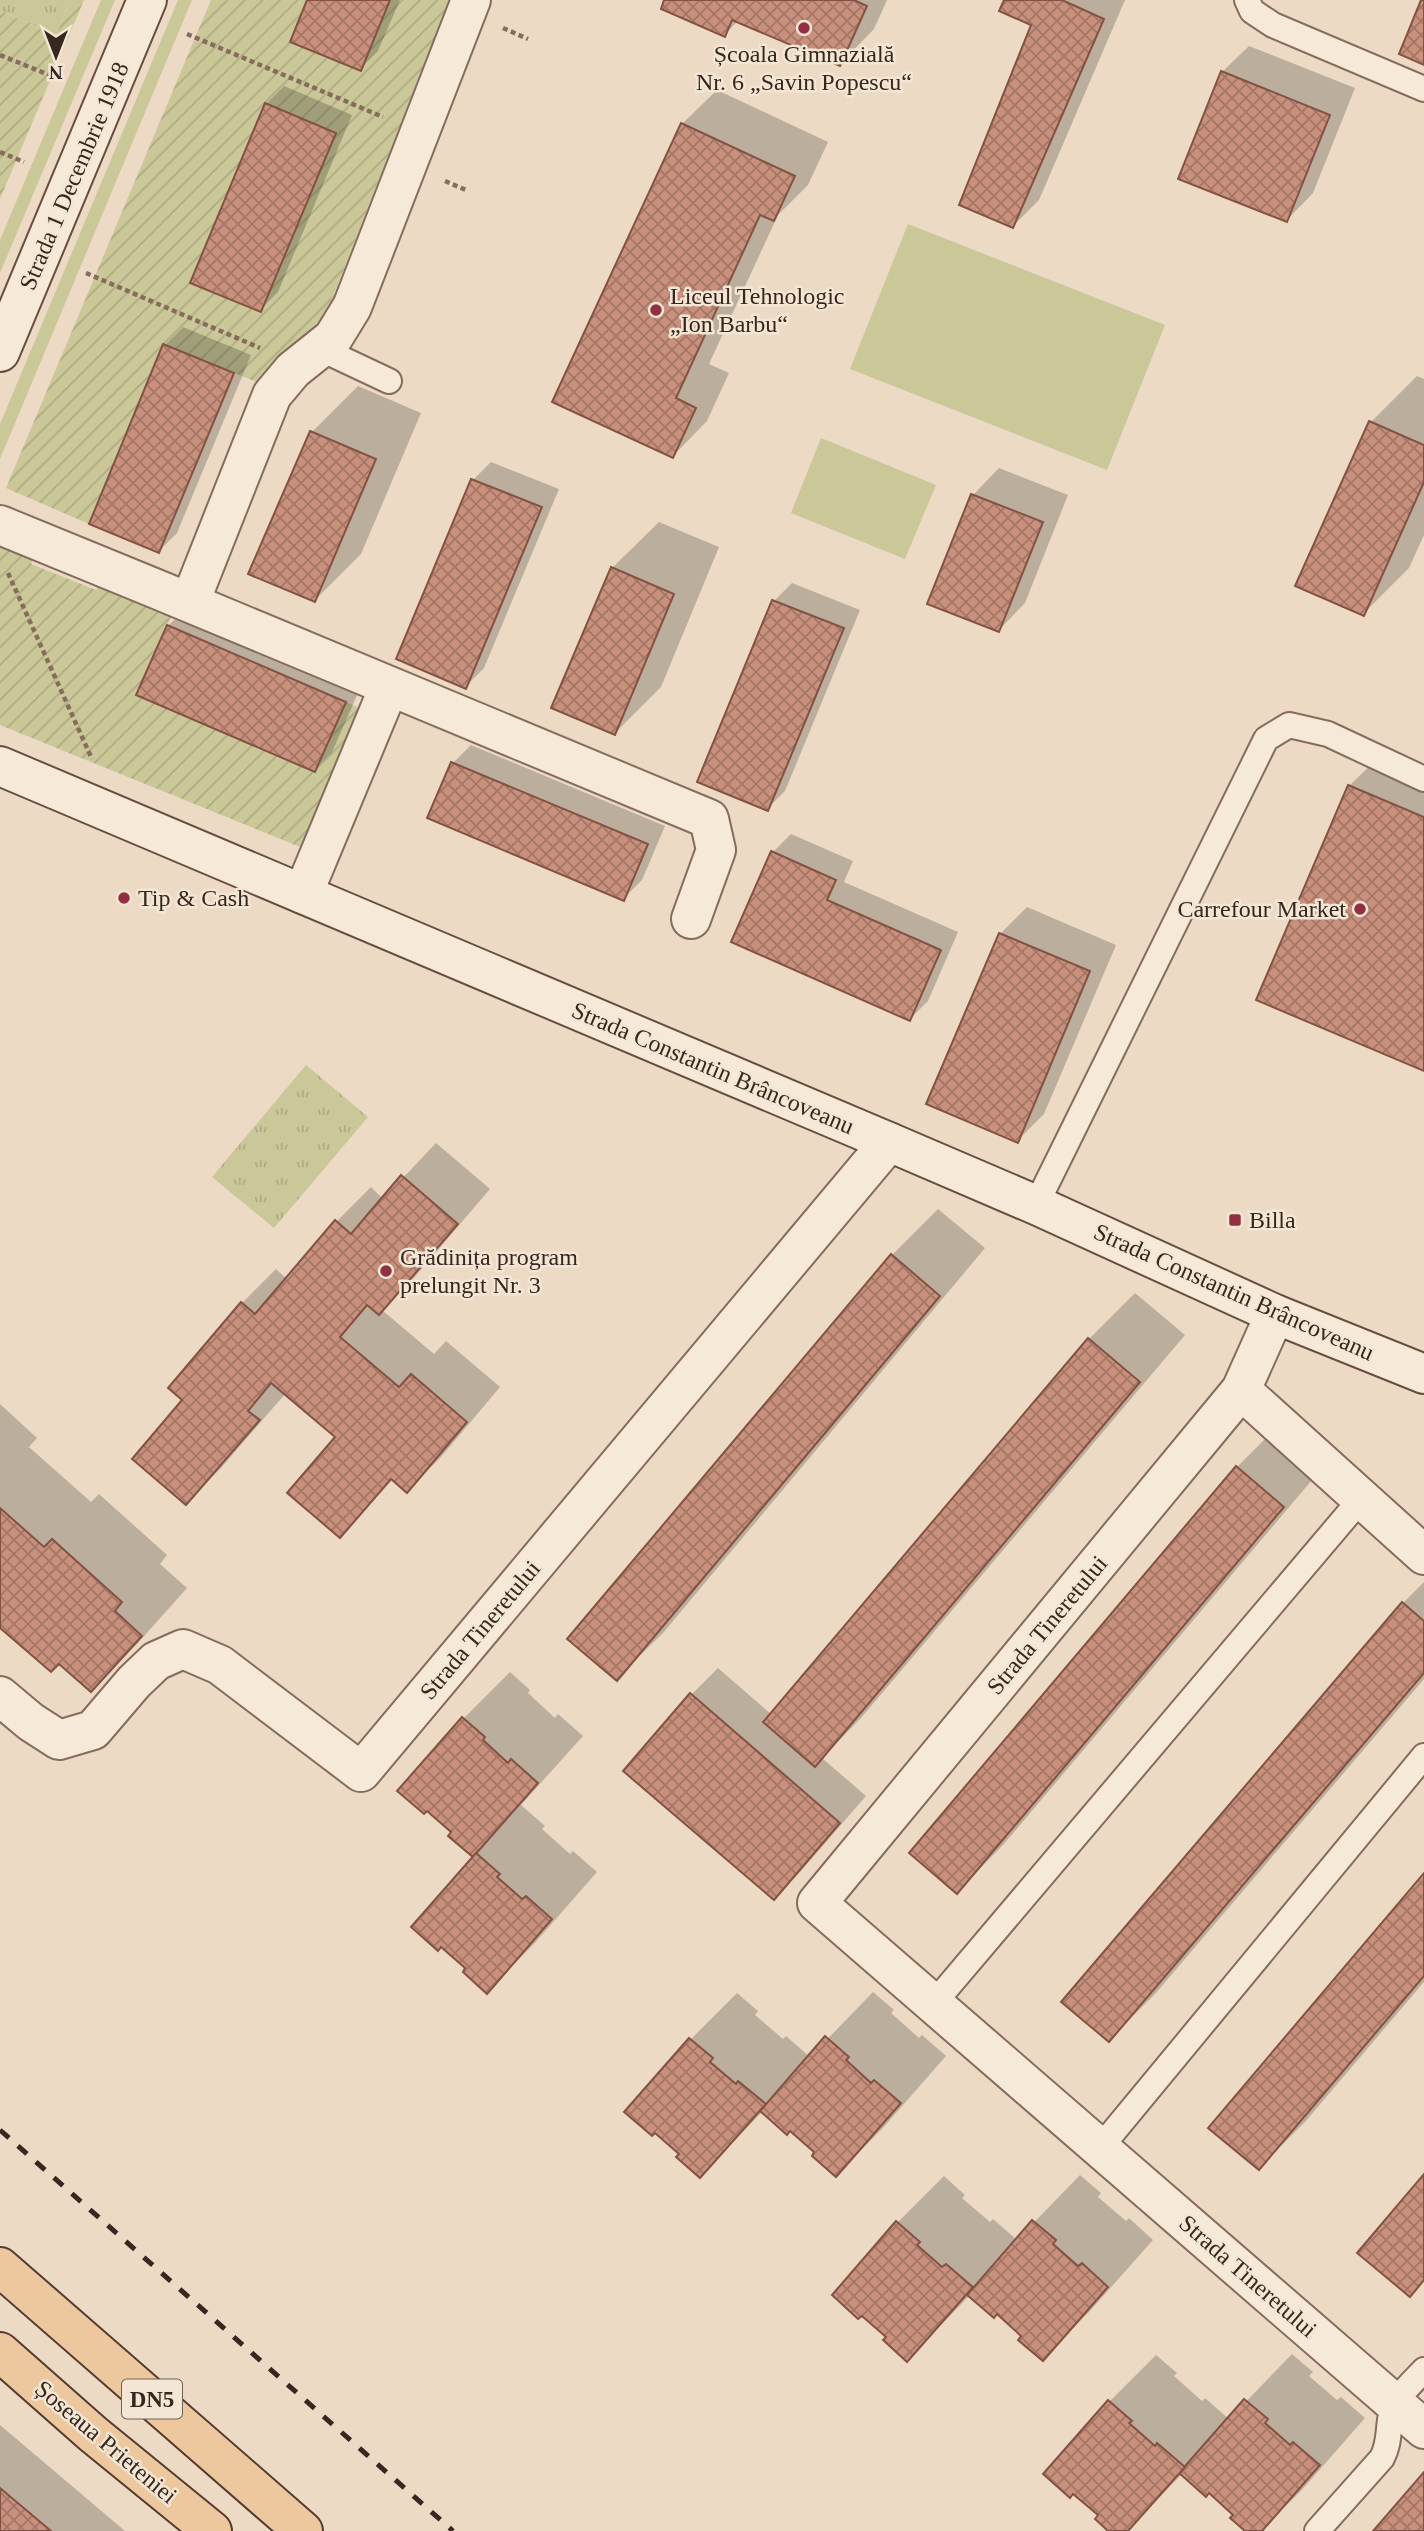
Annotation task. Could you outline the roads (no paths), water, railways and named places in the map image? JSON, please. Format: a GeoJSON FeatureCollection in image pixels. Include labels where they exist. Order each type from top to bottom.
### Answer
{"type":"FeatureCollection","features":[{"type":"Feature","properties":{"kind":"main road","name":"DN5"},"geometry":{"type":"LineString","coordinates":[[0,2267],[303,2531]]}},
{"type":"Feature","properties":{"kind":"main road","name":"Șoseaua Prieteniei"},"geometry":{"type":"LineString","coordinates":[[0,2352],[93,2434],[212,2531]]}},
{"type":"Feature","properties":{"kind":"street","name":"Strada 1 Decembrie 1918"},"geometry":{"type":"LineString","coordinates":[[0,352],[147,0]]}},
{"type":"Feature","properties":{"kind":"street"},"geometry":{"type":"LineString","coordinates":[[190,602],[265,409],[282,382],[333,338],[352,307],[471,0]]}},
{"type":"Feature","properties":{"kind":"street"},"geometry":{"type":"LineString","coordinates":[[0,525],[709,819],[716,850],[691,919]]}},
{"type":"Feature","properties":{"kind":"street"},"geometry":{"type":"LineString","coordinates":[[303,894],[389,687]]}},
{"type":"Feature","properties":{"kind":"street","name":"Strada Constantin Brâncoveanu"},"geometry":{"type":"LineString","coordinates":[[0,766],[889,1142],[1275,1314],[1424,1374]]}},
{"type":"Feature","properties":{"kind":"street","name":"Strada Tineretului"},"geometry":{"type":"LineString","coordinates":[[0,1696],[31,1722],[60,1741],[93,1730],[156,1661],[183,1649],[220,1665],[361,1772],[889,1142]]}},
{"type":"Feature","properties":{"kind":"street","name":"Strada Tineretului"},"geometry":{"type":"LineString","coordinates":[[1275,1314],[1241,1390],[817,1903],[935,2002],[1424,2429]]}},
{"type":"Feature","properties":{"kind":"street"},"geometry":{"type":"LineString","coordinates":[[1241,1390],[1424,1555]]}},
{"type":"Feature","properties":{"kind":"lane"},"geometry":{"type":"LineString","coordinates":[[1247,0],[1252,11],[1272,25],[1424,89]]}},
{"type":"Feature","properties":{"kind":"lane"},"geometry":{"type":"LineString","coordinates":[[310,357],[389,381]]}},
{"type":"Feature","properties":{"kind":"lane"},"geometry":{"type":"LineString","coordinates":[[1035,1205],[1266,739],[1289,725],[1328,734],[1424,779]]}},
{"type":"Feature","properties":{"kind":"lane"},"geometry":{"type":"LineString","coordinates":[[935,2002],[1361,1499]]}},
{"type":"Feature","properties":{"kind":"lane"},"geometry":{"type":"LineString","coordinates":[[1100,2148],[1424,1756]]}},
{"type":"Feature","properties":{"kind":"lane"},"geometry":{"type":"LineString","coordinates":[[1317,2531],[1382,2458],[1387,2449],[1390,2419],[1395,2404],[1424,2370]]}},
{"type":"Feature","properties":{"kind":"railway"},"geometry":{"type":"LineString","coordinates":[[0,2130],[453,2531]]}},
{"type":"Feature","properties":{"kind":"place","name":"Școala Gimnazială Nr. 6 „Savin Popescu“"},"geometry":{"type":"Point","coordinates":[804,28]}},
{"type":"Feature","properties":{"kind":"place","name":"Liceul Tehnologic „Ion Barbu“"},"geometry":{"type":"Point","coordinates":[656,310]}},
{"type":"Feature","properties":{"kind":"place","name":"Tip & Cash"},"geometry":{"type":"Point","coordinates":[124,898]}},
{"type":"Feature","properties":{"kind":"place","name":"Carrefour Market"},"geometry":{"type":"Point","coordinates":[1360,909]}},
{"type":"Feature","properties":{"kind":"place","name":"Billa"},"geometry":{"type":"Point","coordinates":[1235,1220]}},
{"type":"Feature","properties":{"kind":"place","name":"Grădinița program prelungit Nr. 3"},"geometry":{"type":"Point","coordinates":[386,1271]}}]}
